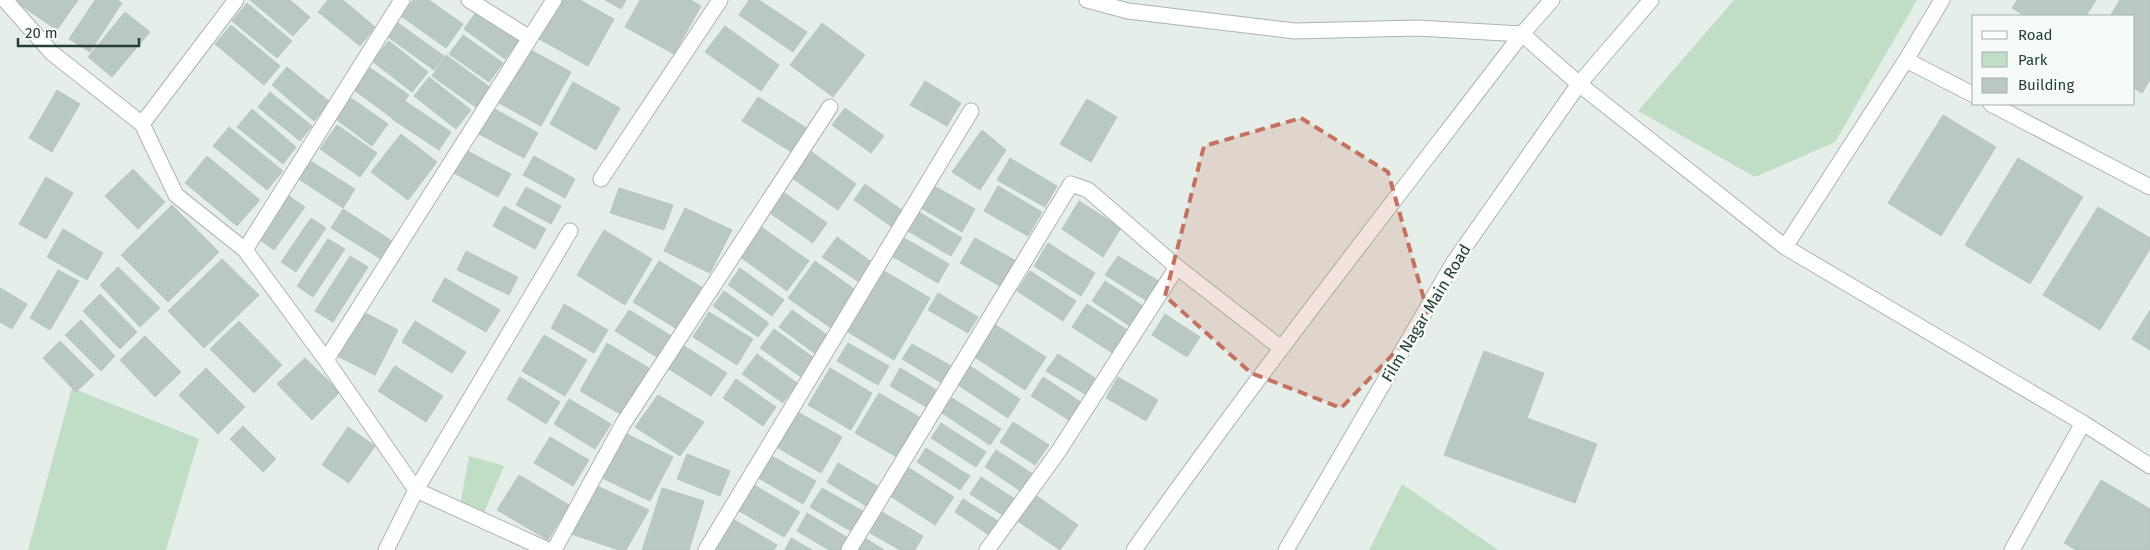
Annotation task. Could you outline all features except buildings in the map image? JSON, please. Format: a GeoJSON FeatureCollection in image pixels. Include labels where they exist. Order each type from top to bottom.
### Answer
{"type":"FeatureCollection","features":[{"type":"Feature","properties":{"kind":"street"},"geometry":{"type":"LineString","coordinates":[[5,0],[52,53],[142,124],[176,194],[245,250],[326,360],[416,490],[548,550]]}},
{"type":"Feature","properties":{"kind":"street"},"geometry":{"type":"LineString","coordinates":[[142,124],[236,0]]}},
{"type":"Feature","properties":{"kind":"street"},"geometry":{"type":"LineString","coordinates":[[245,250],[402,0]]}},
{"type":"Feature","properties":{"kind":"street"},"geometry":{"type":"LineString","coordinates":[[469,0],[530,38]]}},
{"type":"Feature","properties":{"kind":"street"},"geometry":{"type":"LineString","coordinates":[[326,360],[554,0]]}},
{"type":"Feature","properties":{"kind":"street"},"geometry":{"type":"LineString","coordinates":[[601,179],[720,0]]}},
{"type":"Feature","properties":{"kind":"street"},"geometry":{"type":"LineString","coordinates":[[1087,0],[1128,11],[1295,31],[1417,28],[1522,34],[1579,84],[1785,247],[2083,423],[2150,466]]}},
{"type":"Feature","properties":{"kind":"street"},"geometry":{"type":"LineString","coordinates":[[1134,550],[1214,437],[1281,348],[1522,34],[1552,0]]}},
{"type":"Feature","properties":{"kind":"street","name":"Film Nagar Main Road"},"geometry":{"type":"LineString","coordinates":[[1286,550],[1454,262],[1579,84],[1651,0]]}},
{"type":"Feature","properties":{"kind":"street"},"geometry":{"type":"LineString","coordinates":[[1785,247],[1906,60],[1942,0]]}},
{"type":"Feature","properties":{"kind":"street"},"geometry":{"type":"LineString","coordinates":[[1906,60],[1972,94]]}},
{"type":"Feature","properties":{"kind":"street"},"geometry":{"type":"LineString","coordinates":[[1993,105],[2150,186]]}},
{"type":"Feature","properties":{"kind":"street"},"geometry":{"type":"LineString","coordinates":[[554,550],[623,424],[830,107]]}},
{"type":"Feature","properties":{"kind":"street"},"geometry":{"type":"LineString","coordinates":[[706,550],[971,110]]}},
{"type":"Feature","properties":{"kind":"street"},"geometry":{"type":"LineString","coordinates":[[849,550],[1072,184],[1088,190],[1177,267],[1281,348]]}},
{"type":"Feature","properties":{"kind":"street"},"geometry":{"type":"LineString","coordinates":[[386,550],[416,490],[570,231]]}},
{"type":"Feature","properties":{"kind":"street"},"geometry":{"type":"LineString","coordinates":[[987,550],[1058,452],[1177,267]]}},
{"type":"Feature","properties":{"kind":"street"},"geometry":{"type":"LineString","coordinates":[[2012,550],[2083,423]]}},
{"type":"Feature","properties":{"kind":"highlighted area"},"geometry":{"type":"Polygon","coordinates":[[[1301,118],[1388,172],[1429,317],[1341,408],[1251,373],[1165,296],[1204,146],[1301,118]]]}},
{"type":"Feature","properties":{"kind":"green space"},"geometry":{"type":"Polygon","coordinates":[[[1734,0],[1917,0],[1835,142],[1755,177],[1638,111],[1734,0]]]}},
{"type":"Feature","properties":{"kind":"green space"},"geometry":{"type":"Polygon","coordinates":[[[72,388],[199,439],[166,550],[28,550],[72,388]]]}},
{"type":"Feature","properties":{"kind":"green space"},"geometry":{"type":"Polygon","coordinates":[[[469,456],[504,466],[483,515],[460,505],[469,456]]]}},
{"type":"Feature","properties":{"kind":"green space"},"geometry":{"type":"Polygon","coordinates":[[[1402,484],[1498,550],[1369,550],[1402,484]]]}}]}
